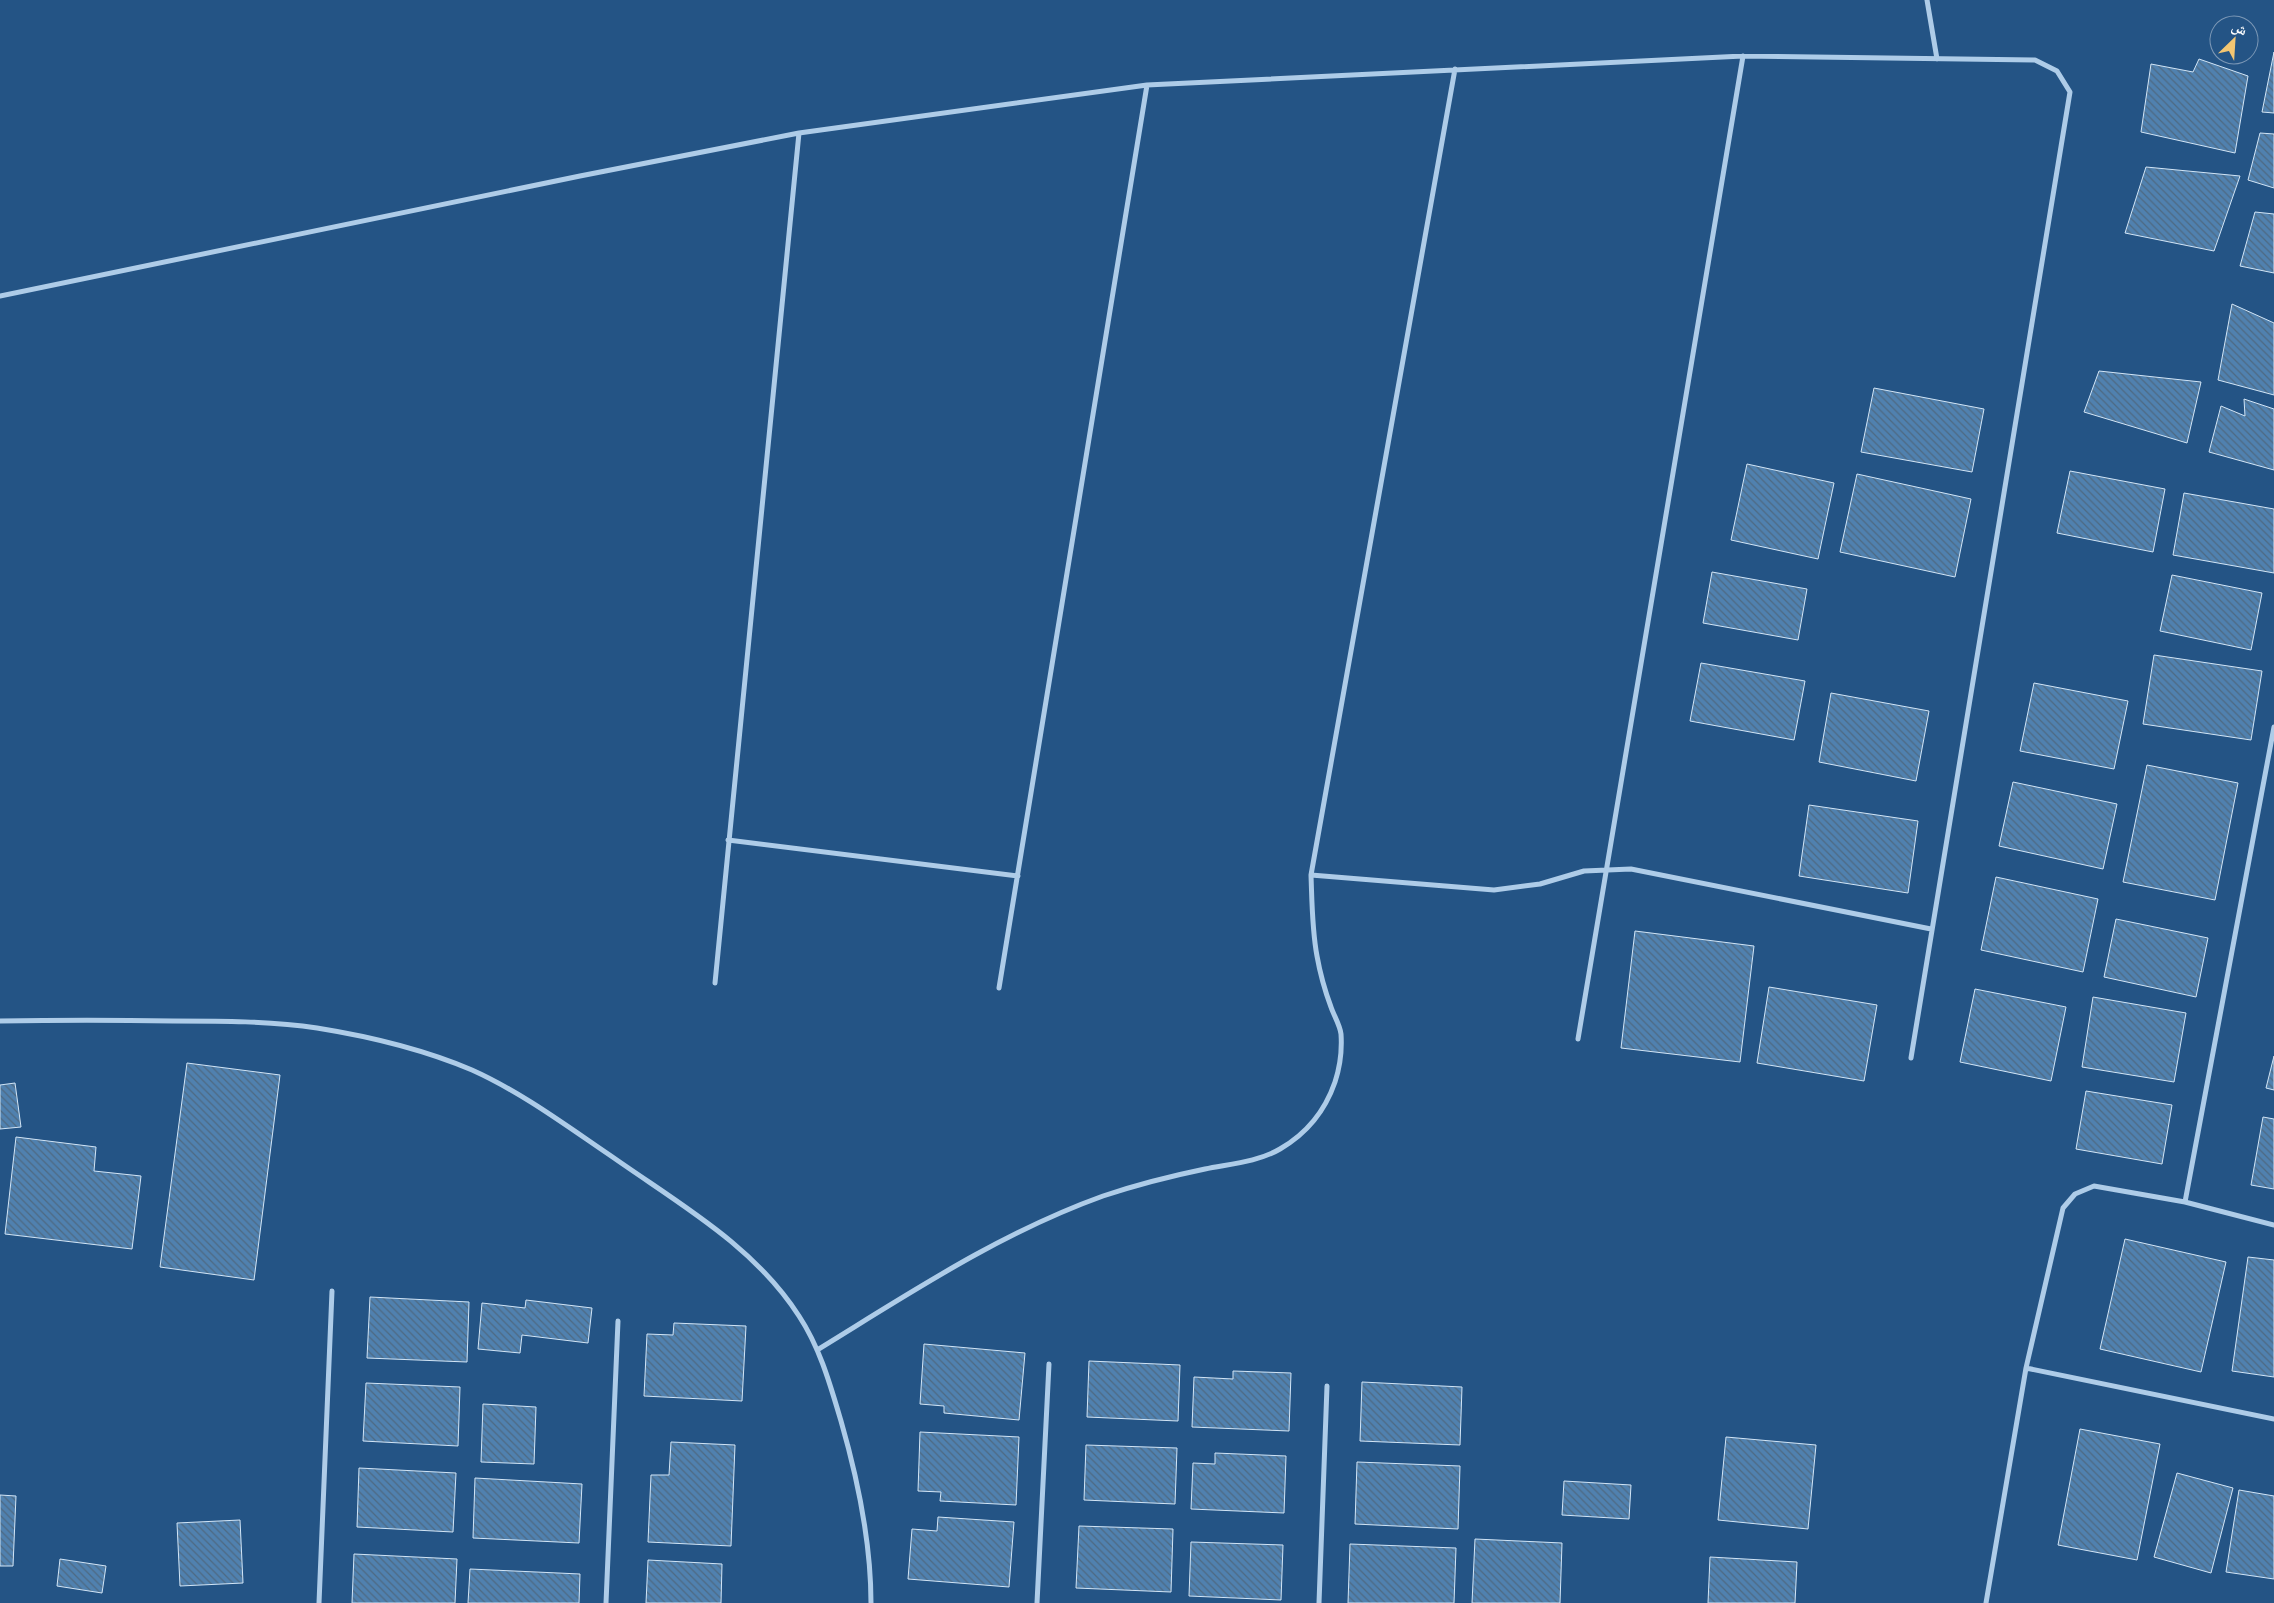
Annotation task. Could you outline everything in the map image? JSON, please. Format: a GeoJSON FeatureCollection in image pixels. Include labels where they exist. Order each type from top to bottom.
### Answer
{"type":"FeatureCollection","features":[{"type":"Feature","properties":{"kind":"street"},"geometry":{"type":"LineString","coordinates":[[1927,0],[1937,59]]}},
{"type":"Feature","properties":{"kind":"street"},"geometry":{"type":"LineString","coordinates":[[1578,1039],[1743,56]]}},
{"type":"Feature","properties":{"kind":"street"},"geometry":{"type":"LineString","coordinates":[[0,296],[580,176],[799,133],[1147,85],[1743,56],[2035,60],[2056,71],[2070,92],[1911,1058]]}},
{"type":"Feature","properties":{"kind":"street"},"geometry":{"type":"LineString","coordinates":[[817,1350],[949,1269],[1001,1240],[1055,1215],[1104,1196],[1154,1180],[1255,1159],[1278,1151],[1312,1123],[1325,1105],[1335,1082],[1341,1057],[1341,1032],[1324,986],[1316,956],[1311,875],[1455,69]]}},
{"type":"Feature","properties":{"kind":"street"},"geometry":{"type":"LineString","coordinates":[[999,988],[1147,85]]}},
{"type":"Feature","properties":{"kind":"street"},"geometry":{"type":"LineString","coordinates":[[715,983],[799,133]]}},
{"type":"Feature","properties":{"kind":"street"},"geometry":{"type":"LineString","coordinates":[[2185,1202],[2274,727]]}},
{"type":"Feature","properties":{"kind":"street"},"geometry":{"type":"LineString","coordinates":[[728,840],[1018,876]]}},
{"type":"Feature","properties":{"kind":"street"},"geometry":{"type":"LineString","coordinates":[[1311,875],[1494,890],[1540,884],[1584,871],[1608,868],[1631,869],[1654,872],[1931,929]]}},
{"type":"Feature","properties":{"kind":"street"},"geometry":{"type":"LineString","coordinates":[[0,1021],[231,1021],[316,1028],[418,1050],[470,1069],[513,1091],[724,1234],[778,1286],[800,1317],[817,1350],[829,1380],[854,1470],[866,1530],[871,1603]]}},
{"type":"Feature","properties":{"kind":"street"},"geometry":{"type":"LineString","coordinates":[[1986,1603],[2026,1368],[2063,1208],[2075,1194],[2094,1186],[2185,1202],[2274,1225]]}},
{"type":"Feature","properties":{"kind":"street"},"geometry":{"type":"LineString","coordinates":[[319,1603],[332,1291]]}},
{"type":"Feature","properties":{"kind":"street"},"geometry":{"type":"LineString","coordinates":[[606,1603],[618,1321]]}},
{"type":"Feature","properties":{"kind":"street"},"geometry":{"type":"LineString","coordinates":[[1037,1603],[1049,1364]]}},
{"type":"Feature","properties":{"kind":"street"},"geometry":{"type":"LineString","coordinates":[[2026,1368],[2274,1419]]}},
{"type":"Feature","properties":{"kind":"street"},"geometry":{"type":"LineString","coordinates":[[1320,1603],[1327,1386]]}},
{"type":"Feature","properties":{"kind":"building"},"geometry":{"type":"Polygon","coordinates":[[[2274,52],[2274,113],[2262,112],[2274,52]]]}},
{"type":"Feature","properties":{"kind":"building"},"geometry":{"type":"Polygon","coordinates":[[[2199,59],[2209,62],[2209,65],[2216,65],[2248,76],[2235,153],[2141,132],[2151,64],[2193,72],[2199,59]]]}},
{"type":"Feature","properties":{"kind":"building"},"geometry":{"type":"Polygon","coordinates":[[[2260,133],[2274,134],[2274,188],[2248,180],[2260,133]]]}},
{"type":"Feature","properties":{"kind":"building"},"geometry":{"type":"Polygon","coordinates":[[[2146,167],[2240,176],[2214,251],[2125,233],[2146,167]]]}},
{"type":"Feature","properties":{"kind":"building"},"geometry":{"type":"Polygon","coordinates":[[[2255,212],[2274,214],[2274,273],[2240,266],[2255,212]]]}},
{"type":"Feature","properties":{"kind":"building"},"geometry":{"type":"Polygon","coordinates":[[[2232,304],[2274,323],[2274,395],[2218,380],[2232,304]]]}},
{"type":"Feature","properties":{"kind":"building"},"geometry":{"type":"Polygon","coordinates":[[[2099,371],[2201,382],[2187,443],[2084,412],[2099,371]]]}},
{"type":"Feature","properties":{"kind":"building"},"geometry":{"type":"Polygon","coordinates":[[[1874,388],[1984,409],[1972,472],[1861,452],[1874,388]]]}},
{"type":"Feature","properties":{"kind":"building"},"geometry":{"type":"Polygon","coordinates":[[[2244,399],[2274,409],[2274,470],[2209,452],[2221,406],[2245,416],[2244,399]]]}},
{"type":"Feature","properties":{"kind":"building"},"geometry":{"type":"Polygon","coordinates":[[[1747,464],[1834,483],[1818,559],[1731,540],[1747,464]]]}},
{"type":"Feature","properties":{"kind":"building"},"geometry":{"type":"Polygon","coordinates":[[[2070,471],[2165,489],[2153,552],[2057,533],[2070,471]]]}},
{"type":"Feature","properties":{"kind":"building"},"geometry":{"type":"Polygon","coordinates":[[[1857,474],[1971,499],[1955,577],[1840,552],[1857,474]]]}},
{"type":"Feature","properties":{"kind":"building"},"geometry":{"type":"Polygon","coordinates":[[[2184,493],[2274,509],[2274,573],[2173,555],[2184,493]]]}},
{"type":"Feature","properties":{"kind":"building"},"geometry":{"type":"Polygon","coordinates":[[[1712,572],[1807,589],[1798,640],[1703,623],[1712,572]]]}},
{"type":"Feature","properties":{"kind":"building"},"geometry":{"type":"Polygon","coordinates":[[[2172,575],[2262,593],[2251,650],[2160,631],[2172,575]]]}},
{"type":"Feature","properties":{"kind":"building"},"geometry":{"type":"Polygon","coordinates":[[[2154,655],[2262,671],[2251,740],[2143,724],[2154,655]]]}},
{"type":"Feature","properties":{"kind":"building"},"geometry":{"type":"Polygon","coordinates":[[[1701,663],[1805,681],[1794,740],[1690,721],[1701,663]]]}},
{"type":"Feature","properties":{"kind":"building"},"geometry":{"type":"Polygon","coordinates":[[[2034,683],[2128,701],[2114,769],[2020,751],[2034,683]]]}},
{"type":"Feature","properties":{"kind":"building"},"geometry":{"type":"Polygon","coordinates":[[[1831,693],[1929,711],[1916,781],[1819,762],[1831,693]]]}},
{"type":"Feature","properties":{"kind":"building"},"geometry":{"type":"Polygon","coordinates":[[[2147,765],[2238,783],[2215,900],[2123,882],[2147,765]]]}},
{"type":"Feature","properties":{"kind":"building"},"geometry":{"type":"Polygon","coordinates":[[[2013,782],[2117,804],[2103,869],[1999,846],[2013,782]]]}},
{"type":"Feature","properties":{"kind":"building"},"geometry":{"type":"Polygon","coordinates":[[[1809,805],[1918,821],[1908,893],[1799,876],[1809,805]]]}},
{"type":"Feature","properties":{"kind":"building"},"geometry":{"type":"Polygon","coordinates":[[[1996,877],[2098,899],[2083,972],[1981,950],[1996,877]]]}},
{"type":"Feature","properties":{"kind":"building"},"geometry":{"type":"Polygon","coordinates":[[[2116,919],[2208,938],[2196,997],[2104,977],[2116,919]]]}},
{"type":"Feature","properties":{"kind":"building"},"geometry":{"type":"Polygon","coordinates":[[[1635,931],[1754,946],[1740,1062],[1621,1048],[1635,931]]]}},
{"type":"Feature","properties":{"kind":"building"},"geometry":{"type":"Polygon","coordinates":[[[1769,987],[1877,1005],[1864,1081],[1757,1063],[1769,987]]]}},
{"type":"Feature","properties":{"kind":"building"},"geometry":{"type":"Polygon","coordinates":[[[1975,989],[2066,1007],[2051,1081],[1960,1062],[1975,989]]]}},
{"type":"Feature","properties":{"kind":"building"},"geometry":{"type":"Polygon","coordinates":[[[2093,997],[2186,1013],[2174,1082],[2082,1067],[2093,997]]]}},
{"type":"Feature","properties":{"kind":"building"},"geometry":{"type":"Polygon","coordinates":[[[2274,1056],[2274,1090],[2266,1088],[2274,1056]]]}},
{"type":"Feature","properties":{"kind":"building"},"geometry":{"type":"Polygon","coordinates":[[[187,1063],[280,1075],[254,1280],[160,1267],[187,1063]]]}},
{"type":"Feature","properties":{"kind":"building"},"geometry":{"type":"Polygon","coordinates":[[[15,1083],[21,1127],[0,1129],[0,1085],[15,1083]]]}},
{"type":"Feature","properties":{"kind":"building"},"geometry":{"type":"Polygon","coordinates":[[[2086,1091],[2172,1105],[2162,1164],[2076,1149],[2086,1091]]]}},
{"type":"Feature","properties":{"kind":"building"},"geometry":{"type":"Polygon","coordinates":[[[2263,1117],[2274,1119],[2274,1189],[2251,1185],[2263,1117]]]}},
{"type":"Feature","properties":{"kind":"building"},"geometry":{"type":"Polygon","coordinates":[[[16,1137],[96,1147],[94,1171],[141,1176],[132,1249],[5,1234],[16,1137]]]}},
{"type":"Feature","properties":{"kind":"building"},"geometry":{"type":"Polygon","coordinates":[[[2125,1239],[2226,1262],[2201,1372],[2100,1349],[2125,1239]]]}},
{"type":"Feature","properties":{"kind":"building"},"geometry":{"type":"Polygon","coordinates":[[[2248,1257],[2274,1260],[2274,1377],[2232,1371],[2248,1257]]]}},
{"type":"Feature","properties":{"kind":"building"},"geometry":{"type":"Polygon","coordinates":[[[370,1297],[469,1302],[467,1362],[367,1358],[370,1297]]]}},
{"type":"Feature","properties":{"kind":"building"},"geometry":{"type":"Polygon","coordinates":[[[526,1300],[592,1308],[588,1343],[522,1335],[520,1353],[478,1349],[482,1303],[525,1308],[526,1300]]]}},
{"type":"Feature","properties":{"kind":"building"},"geometry":{"type":"Polygon","coordinates":[[[674,1323],[746,1326],[742,1401],[644,1396],[647,1334],[673,1335],[674,1323]]]}},
{"type":"Feature","properties":{"kind":"building"},"geometry":{"type":"Polygon","coordinates":[[[924,1344],[1025,1353],[1019,1420],[944,1413],[944,1406],[920,1404],[924,1344]]]}},
{"type":"Feature","properties":{"kind":"building"},"geometry":{"type":"Polygon","coordinates":[[[1089,1361],[1180,1365],[1178,1421],[1087,1417],[1089,1361]]]}},
{"type":"Feature","properties":{"kind":"building"},"geometry":{"type":"Polygon","coordinates":[[[1233,1371],[1291,1373],[1289,1431],[1192,1427],[1194,1377],[1233,1379],[1233,1371]]]}},
{"type":"Feature","properties":{"kind":"building"},"geometry":{"type":"Polygon","coordinates":[[[1362,1382],[1462,1387],[1460,1445],[1360,1441],[1362,1382]]]}},
{"type":"Feature","properties":{"kind":"building"},"geometry":{"type":"Polygon","coordinates":[[[366,1383],[460,1387],[458,1446],[363,1441],[366,1383]]]}},
{"type":"Feature","properties":{"kind":"building"},"geometry":{"type":"Polygon","coordinates":[[[483,1404],[536,1407],[534,1464],[481,1462],[483,1404]]]}},
{"type":"Feature","properties":{"kind":"building"},"geometry":{"type":"Polygon","coordinates":[[[2080,1429],[2160,1444],[2137,1560],[2058,1545],[2080,1429]]]}},
{"type":"Feature","properties":{"kind":"building"},"geometry":{"type":"Polygon","coordinates":[[[920,1432],[1019,1437],[1016,1505],[940,1501],[941,1492],[918,1491],[920,1432]]]}},
{"type":"Feature","properties":{"kind":"building"},"geometry":{"type":"Polygon","coordinates":[[[1726,1437],[1816,1445],[1808,1529],[1718,1520],[1726,1437]]]}},
{"type":"Feature","properties":{"kind":"building"},"geometry":{"type":"Polygon","coordinates":[[[671,1442],[735,1445],[731,1546],[648,1542],[651,1475],[669,1475],[671,1442]]]}},
{"type":"Feature","properties":{"kind":"building"},"geometry":{"type":"Polygon","coordinates":[[[1086,1445],[1177,1448],[1175,1504],[1084,1500],[1086,1445]]]}},
{"type":"Feature","properties":{"kind":"building"},"geometry":{"type":"Polygon","coordinates":[[[1215,1453],[1286,1456],[1284,1513],[1191,1509],[1193,1463],[1215,1464],[1215,1453]]]}},
{"type":"Feature","properties":{"kind":"building"},"geometry":{"type":"Polygon","coordinates":[[[1357,1462],[1460,1466],[1458,1529],[1355,1524],[1357,1462]]]}},
{"type":"Feature","properties":{"kind":"building"},"geometry":{"type":"Polygon","coordinates":[[[359,1468],[456,1473],[453,1532],[357,1527],[359,1468]]]}},
{"type":"Feature","properties":{"kind":"building"},"geometry":{"type":"Polygon","coordinates":[[[2177,1473],[2233,1488],[2211,1573],[2154,1557],[2177,1473]]]}},
{"type":"Feature","properties":{"kind":"building"},"geometry":{"type":"Polygon","coordinates":[[[475,1478],[582,1484],[579,1543],[473,1538],[475,1478]]]}},
{"type":"Feature","properties":{"kind":"building"},"geometry":{"type":"Polygon","coordinates":[[[1564,1481],[1631,1485],[1629,1519],[1562,1515],[1564,1481]]]}},
{"type":"Feature","properties":{"kind":"building"},"geometry":{"type":"Polygon","coordinates":[[[2239,1490],[2274,1496],[2274,1579],[2226,1572],[2239,1490]]]}},
{"type":"Feature","properties":{"kind":"building"},"geometry":{"type":"Polygon","coordinates":[[[0,1495],[16,1496],[13,1566],[0,1566],[0,1495]]]}},
{"type":"Feature","properties":{"kind":"building"},"geometry":{"type":"Polygon","coordinates":[[[938,1517],[1014,1522],[1009,1587],[908,1579],[912,1529],[937,1531],[938,1517]]]}},
{"type":"Feature","properties":{"kind":"building"},"geometry":{"type":"Polygon","coordinates":[[[240,1520],[243,1583],[180,1586],[177,1523],[240,1520]]]}},
{"type":"Feature","properties":{"kind":"building"},"geometry":{"type":"Polygon","coordinates":[[[1079,1526],[1173,1529],[1171,1592],[1076,1588],[1079,1526]]]}},
{"type":"Feature","properties":{"kind":"building"},"geometry":{"type":"Polygon","coordinates":[[[1475,1539],[1562,1543],[1560,1603],[1472,1603],[1475,1539]]]}},
{"type":"Feature","properties":{"kind":"building"},"geometry":{"type":"Polygon","coordinates":[[[1191,1542],[1283,1545],[1281,1600],[1189,1596],[1191,1542]]]}},
{"type":"Feature","properties":{"kind":"building"},"geometry":{"type":"Polygon","coordinates":[[[1350,1544],[1456,1548],[1454,1603],[1348,1603],[1350,1544]]]}},
{"type":"Feature","properties":{"kind":"building"},"geometry":{"type":"Polygon","coordinates":[[[354,1554],[457,1559],[455,1603],[352,1603],[354,1554]]]}},
{"type":"Feature","properties":{"kind":"building"},"geometry":{"type":"Polygon","coordinates":[[[1710,1557],[1797,1562],[1795,1603],[1708,1603],[1710,1557]]]}},
{"type":"Feature","properties":{"kind":"building"},"geometry":{"type":"Polygon","coordinates":[[[60,1559],[106,1566],[102,1593],[57,1586],[60,1559]]]}},
{"type":"Feature","properties":{"kind":"building"},"geometry":{"type":"Polygon","coordinates":[[[648,1560],[722,1564],[721,1603],[646,1603],[648,1560]]]}},
{"type":"Feature","properties":{"kind":"building"},"geometry":{"type":"Polygon","coordinates":[[[470,1569],[580,1574],[579,1603],[468,1603],[470,1569]]]}}]}
